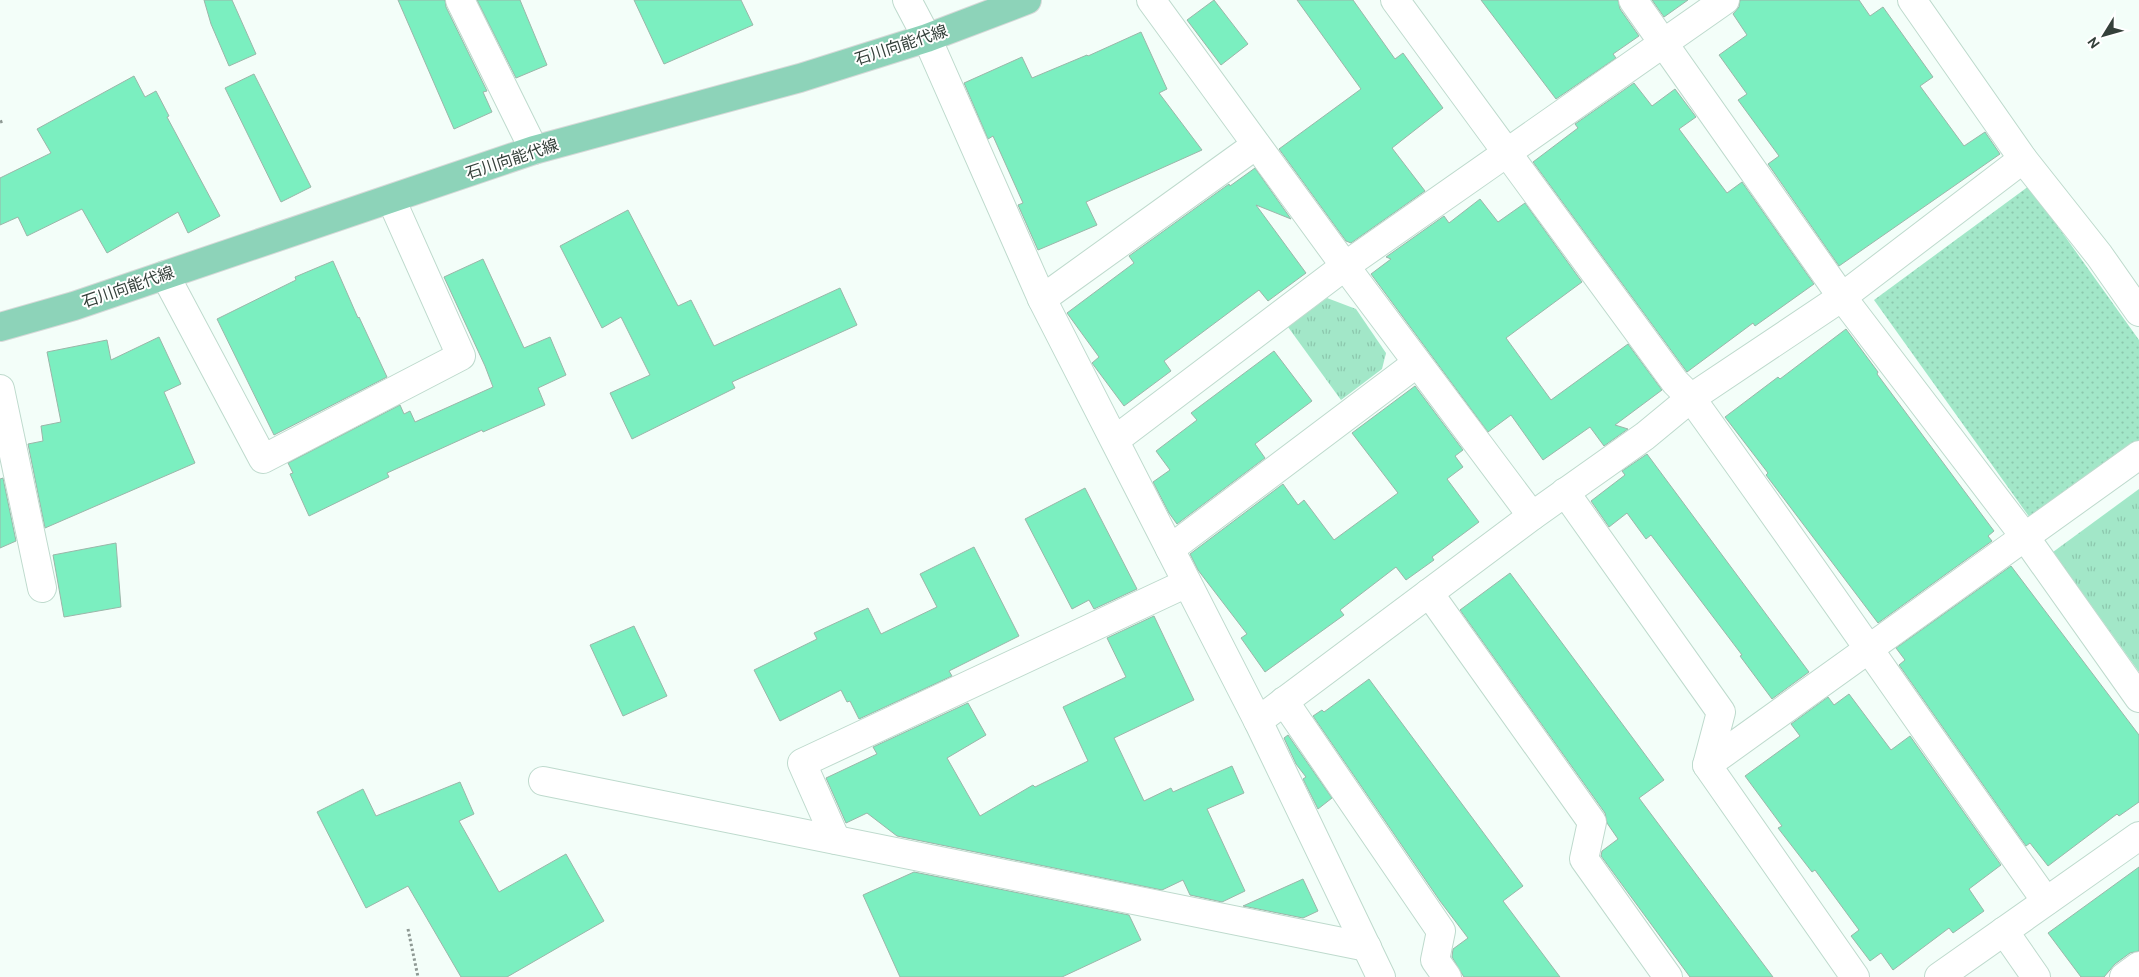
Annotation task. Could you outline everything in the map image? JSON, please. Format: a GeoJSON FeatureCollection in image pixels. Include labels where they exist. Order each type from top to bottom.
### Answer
{"type":"FeatureCollection","features":[{"type":"Feature","properties":{"kind":"main road","name":"石川向能代線"},"geometry":{"type":"LineString","coordinates":[[0,328],[74,306],[534,150],[800,78],[927,38],[1027,0]]}},
{"type":"Feature","properties":{"kind":"street"},"geometry":{"type":"LineString","coordinates":[[460,0],[534,150]]}},
{"type":"Feature","properties":{"kind":"street"},"geometry":{"type":"LineString","coordinates":[[907,0],[927,38],[1042,299],[1258,721],[1382,977]]}},
{"type":"Feature","properties":{"kind":"street"},"geometry":{"type":"LineString","coordinates":[[1151,0],[1345,266],[1532,516]]}},
{"type":"Feature","properties":{"kind":"street"},"geometry":{"type":"LineString","coordinates":[[1395,0],[1675,382],[1691,398],[1832,594],[1868,650],[2046,901]]}},
{"type":"Feature","properties":{"kind":"street"},"geometry":{"type":"LineString","coordinates":[[1633,0],[1842,297],[2026,537],[2139,698]]}},
{"type":"Feature","properties":{"kind":"street"},"geometry":{"type":"LineString","coordinates":[[1115,440],[1345,266],[1725,0]]}},
{"type":"Feature","properties":{"kind":"street"},"geometry":{"type":"LineString","coordinates":[[1912,0],[2023,159],[2099,255],[2139,312]]}},
{"type":"Feature","properties":{"kind":"street"},"geometry":{"type":"LineString","coordinates":[[1042,299],[1256,145]]}},
{"type":"Feature","properties":{"kind":"street"},"geometry":{"type":"LineString","coordinates":[[1258,721],[1564,492],[1645,436],[1691,398],[1842,297],[2023,159]]}},
{"type":"Feature","properties":{"kind":"street"},"geometry":{"type":"LineString","coordinates":[[165,275],[263,459],[461,356],[392,199]]}},
{"type":"Feature","properties":{"kind":"street"},"geometry":{"type":"LineString","coordinates":[[1170,549],[1417,363]]}},
{"type":"Feature","properties":{"kind":"street"},"geometry":{"type":"LineString","coordinates":[[0,389],[42,588]]}},
{"type":"Feature","properties":{"kind":"street"},"geometry":{"type":"LineString","coordinates":[[1707,764],[2139,455]]}},
{"type":"Feature","properties":{"kind":"street"},"geometry":{"type":"LineString","coordinates":[[1564,492],[1721,712],[1707,764],[1855,977]]}},
{"type":"Feature","properties":{"kind":"street"},"geometry":{"type":"LineString","coordinates":[[836,840],[802,763],[1187,583]]}},
{"type":"Feature","properties":{"kind":"street"},"geometry":{"type":"LineString","coordinates":[[1429,593],[1592,822],[1584,859],[1668,977]]}},
{"type":"Feature","properties":{"kind":"street"},"geometry":{"type":"LineString","coordinates":[[1284,701],[1441,931],[1435,960],[1447,977]]}},
{"type":"Feature","properties":{"kind":"street"},"geometry":{"type":"LineString","coordinates":[[543,781],[1367,947]]}},
{"type":"Feature","properties":{"kind":"street"},"geometry":{"type":"LineString","coordinates":[[1939,977],[2139,836]]}},
{"type":"Feature","properties":{"kind":"street"},"geometry":{"type":"LineString","coordinates":[[2004,931],[2036,977]]}},
{"type":"Feature","properties":{"kind":"street"},"geometry":{"type":"LineString","coordinates":[[2124,977],[2139,966]]}},
{"type":"Feature","properties":{"kind":"path"},"geometry":{"type":"LineString","coordinates":[[408,929],[418,977]]}},
{"type":"Feature","properties":{"kind":"green space"},"geometry":{"type":"Polygon","coordinates":[[[2029,186],[2139,340],[2139,440],[2030,518],[1874,300],[2029,186]]]}},
{"type":"Feature","properties":{"kind":"green space"},"geometry":{"type":"Polygon","coordinates":[[[1327,298],[1356,309],[1386,353],[1382,369],[1341,400],[1288,327],[1327,298]]]}},
{"type":"Feature","properties":{"kind":"green space"},"geometry":{"type":"Polygon","coordinates":[[[2139,489],[2139,672],[2053,552],[2139,489]]]}},
{"type":"Feature","properties":{"kind":"building"},"geometry":{"type":"Polygon","coordinates":[[[204,0],[232,0],[256,54],[229,66],[211,24],[204,0]]]}},
{"type":"Feature","properties":{"kind":"building"},"geometry":{"type":"Polygon","coordinates":[[[398,0],[445,0],[446,7],[487,91],[483,92],[492,112],[454,129],[398,0]]]}},
{"type":"Feature","properties":{"kind":"building"},"geometry":{"type":"Polygon","coordinates":[[[477,0],[520,0],[547,65],[516,78],[477,0]]]}},
{"type":"Feature","properties":{"kind":"building"},"geometry":{"type":"Polygon","coordinates":[[[634,0],[741,0],[753,25],[664,64],[634,0]]]}},
{"type":"Feature","properties":{"kind":"building"},"geometry":{"type":"Polygon","coordinates":[[[1214,0],[1248,44],[1221,65],[1187,20],[1214,0]]]}},
{"type":"Feature","properties":{"kind":"building"},"geometry":{"type":"Polygon","coordinates":[[[1297,0],[1353,0],[1395,59],[1403,53],[1443,108],[1392,148],[1425,191],[1351,243],[1346,241],[1279,149],[1361,89],[1297,0]]]}},
{"type":"Feature","properties":{"kind":"building"},"geometry":{"type":"Polygon","coordinates":[[[1481,0],[1618,0],[1620,9],[1639,36],[1613,54],[1616,58],[1556,99],[1481,0]]]}},
{"type":"Feature","properties":{"kind":"building"},"geometry":{"type":"Polygon","coordinates":[[[1652,0],[1688,0],[1664,17],[1652,0]]]}},
{"type":"Feature","properties":{"kind":"building"},"geometry":{"type":"Polygon","coordinates":[[[1740,0],[1859,0],[1870,16],[1883,7],[1933,77],[1920,86],[1964,146],[1985,132],[2000,154],[1839,266],[1768,164],[1779,156],[1738,100],[1747,94],[1719,55],[1747,35],[1733,14],[1739,7],[1740,0]]]}},
{"type":"Feature","properties":{"kind":"building"},"geometry":{"type":"Polygon","coordinates":[[[1141,32],[1167,89],[1159,93],[1202,150],[1086,202],[1097,225],[1038,250],[1018,205],[1023,203],[993,136],[988,139],[964,83],[1022,57],[1032,78],[1088,56],[1141,32]]]}},
{"type":"Feature","properties":{"kind":"building"},"geometry":{"type":"Polygon","coordinates":[[[254,74],[311,187],[281,202],[225,88],[254,74]]]}},
{"type":"Feature","properties":{"kind":"building"},"geometry":{"type":"Polygon","coordinates":[[[134,76],[145,97],[156,91],[169,116],[167,117],[220,216],[188,233],[178,212],[107,253],[82,209],[27,236],[18,217],[0,225],[0,178],[51,153],[37,129],[134,76]]]}},
{"type":"Feature","properties":{"kind":"building"},"geometry":{"type":"Polygon","coordinates":[[[1634,83],[1652,106],[1675,89],[1696,117],[1679,129],[1727,193],[1742,182],[1814,284],[1755,326],[1753,323],[1687,372],[1533,162],[1578,128],[1575,124],[1634,83]]]}},
{"type":"Feature","properties":{"kind":"building"},"geometry":{"type":"Polygon","coordinates":[[[1255,168],[1291,219],[1256,205],[1306,273],[1268,301],[1259,290],[1164,361],[1171,371],[1124,406],[1092,363],[1099,357],[1067,313],[1134,263],[1129,256],[1229,184],[1230,186],[1255,168]]]}},
{"type":"Feature","properties":{"kind":"building"},"geometry":{"type":"Polygon","coordinates":[[[1480,199],[1498,222],[1525,203],[1582,282],[1506,338],[1551,400],[1628,344],[1662,390],[1615,425],[1628,429],[1604,446],[1590,427],[1543,460],[1511,415],[1488,432],[1371,274],[1391,259],[1386,257],[1444,216],[1449,223],[1480,199]]]}},
{"type":"Feature","properties":{"kind":"building"},"geometry":{"type":"Polygon","coordinates":[[[628,210],[678,306],[691,300],[714,346],[840,288],[857,325],[732,382],[735,388],[632,439],[610,393],[650,375],[621,317],[602,328],[560,246],[628,210]]]}},
{"type":"Feature","properties":{"kind":"building"},"geometry":{"type":"Polygon","coordinates":[[[483,259],[524,348],[550,337],[566,375],[538,388],[545,405],[483,432],[482,430],[387,473],[389,477],[309,516],[290,474],[293,473],[288,463],[400,405],[404,414],[410,411],[415,422],[493,387],[444,277],[483,259]]]}},
{"type":"Feature","properties":{"kind":"building"},"geometry":{"type":"Polygon","coordinates":[[[333,261],[387,377],[274,435],[217,319],[296,280],[295,277],[333,261]]]}},
{"type":"Feature","properties":{"kind":"building"},"geometry":{"type":"Polygon","coordinates":[[[1846,329],[1878,372],[1877,374],[1994,531],[1988,536],[1992,541],[1878,623],[1766,475],[1768,473],[1725,417],[1778,377],[1780,379],[1846,329]]]}},
{"type":"Feature","properties":{"kind":"building"},"geometry":{"type":"Polygon","coordinates":[[[159,337],[181,384],[164,392],[195,463],[45,528],[28,444],[43,441],[41,426],[61,422],[47,352],[107,340],[111,360],[159,337]]]}},
{"type":"Feature","properties":{"kind":"building"},"geometry":{"type":"Polygon","coordinates":[[[1274,351],[1312,401],[1255,444],[1265,458],[1177,524],[1153,482],[1170,470],[1156,451],[1197,420],[1191,413],[1274,351]]]}},
{"type":"Feature","properties":{"kind":"building"},"geometry":{"type":"Polygon","coordinates":[[[1415,386],[1463,450],[1455,456],[1463,467],[1447,479],[1479,522],[1432,557],[1434,560],[1406,580],[1396,567],[1340,610],[1344,615],[1265,672],[1241,638],[1247,634],[1198,570],[1190,554],[1283,484],[1298,505],[1304,500],[1334,540],[1398,493],[1352,433],[1415,386]]]}},
{"type":"Feature","properties":{"kind":"building"},"geometry":{"type":"Polygon","coordinates":[[[1647,454],[1809,672],[1772,699],[1740,656],[1742,655],[1651,535],[1646,539],[1627,513],[1609,527],[1591,501],[1625,475],[1622,471],[1647,454]]]}},
{"type":"Feature","properties":{"kind":"building"},"geometry":{"type":"Polygon","coordinates":[[[3,478],[16,541],[0,548],[0,479],[3,478]]]}},
{"type":"Feature","properties":{"kind":"building"},"geometry":{"type":"Polygon","coordinates":[[[1085,488],[1137,589],[1094,609],[1089,600],[1072,609],[1025,519],[1085,488]]]}},
{"type":"Feature","properties":{"kind":"building"},"geometry":{"type":"Polygon","coordinates":[[[116,543],[121,607],[64,617],[53,555],[116,543]]]}},
{"type":"Feature","properties":{"kind":"building"},"geometry":{"type":"Polygon","coordinates":[[[974,547],[1019,636],[949,671],[952,676],[859,719],[850,701],[847,702],[841,690],[780,721],[754,670],[817,639],[814,633],[868,608],[881,634],[937,607],[920,574],[974,547]]]}},
{"type":"Feature","properties":{"kind":"building"},"geometry":{"type":"Polygon","coordinates":[[[2011,566],[2139,735],[2139,802],[2119,816],[2117,814],[2048,866],[2030,843],[2026,846],[1899,665],[1905,660],[1896,648],[2011,566]]]}},
{"type":"Feature","properties":{"kind":"building"},"geometry":{"type":"Polygon","coordinates":[[[1510,573],[1664,780],[1639,798],[1773,977],[1690,977],[1601,856],[1602,851],[1618,839],[1607,823],[1605,813],[1460,610],[1510,573]]]}},
{"type":"Feature","properties":{"kind":"building"},"geometry":{"type":"Polygon","coordinates":[[[1154,616],[1194,700],[1114,738],[1144,801],[1171,788],[1173,792],[1232,766],[1244,793],[1207,809],[1245,891],[1222,902],[1190,895],[1183,880],[1162,890],[897,836],[867,813],[846,823],[826,778],[877,754],[873,747],[968,703],[986,735],[947,758],[980,816],[1033,785],[1035,787],[1088,761],[1063,707],[1126,677],[1107,638],[1154,616]]]}},
{"type":"Feature","properties":{"kind":"building"},"geometry":{"type":"Polygon","coordinates":[[[634,626],[667,696],[623,716],[590,645],[634,626]]]}},
{"type":"Feature","properties":{"kind":"building"},"geometry":{"type":"Polygon","coordinates":[[[1369,679],[1523,886],[1503,901],[1560,977],[1464,977],[1462,974],[1452,957],[1453,949],[1468,938],[1440,901],[1313,716],[1322,710],[1324,712],[1369,679]]]}},
{"type":"Feature","properties":{"kind":"building"},"geometry":{"type":"Polygon","coordinates":[[[1849,694],[1891,750],[1910,736],[2001,865],[1969,889],[1984,911],[1953,933],[1949,928],[1893,970],[1881,953],[1870,961],[1851,936],[1859,930],[1815,870],[1812,872],[1778,828],[1782,826],[1745,776],[1800,736],[1791,724],[1828,697],[1834,705],[1849,694]]]}},
{"type":"Feature","properties":{"kind":"building"},"geometry":{"type":"Polygon","coordinates":[[[1288,735],[1332,798],[1318,809],[1303,779],[1306,777],[1296,764],[1284,738],[1288,735]]]}},
{"type":"Feature","properties":{"kind":"building"},"geometry":{"type":"Polygon","coordinates":[[[460,782],[474,814],[459,821],[499,892],[566,854],[604,921],[507,977],[461,977],[408,886],[366,908],[317,812],[363,789],[376,816],[460,782]]]}},
{"type":"Feature","properties":{"kind":"building"},"geometry":{"type":"Polygon","coordinates":[[[2139,867],[2139,951],[2130,953],[2115,964],[2104,977],[2081,977],[2048,933],[2139,867]]]}},
{"type":"Feature","properties":{"kind":"building"},"geometry":{"type":"Polygon","coordinates":[[[914,872],[1129,915],[1141,940],[1062,977],[900,977],[863,895],[914,872]]]}},
{"type":"Feature","properties":{"kind":"building"},"geometry":{"type":"Polygon","coordinates":[[[1303,879],[1318,911],[1303,918],[1243,906],[1303,879]]]}}]}
